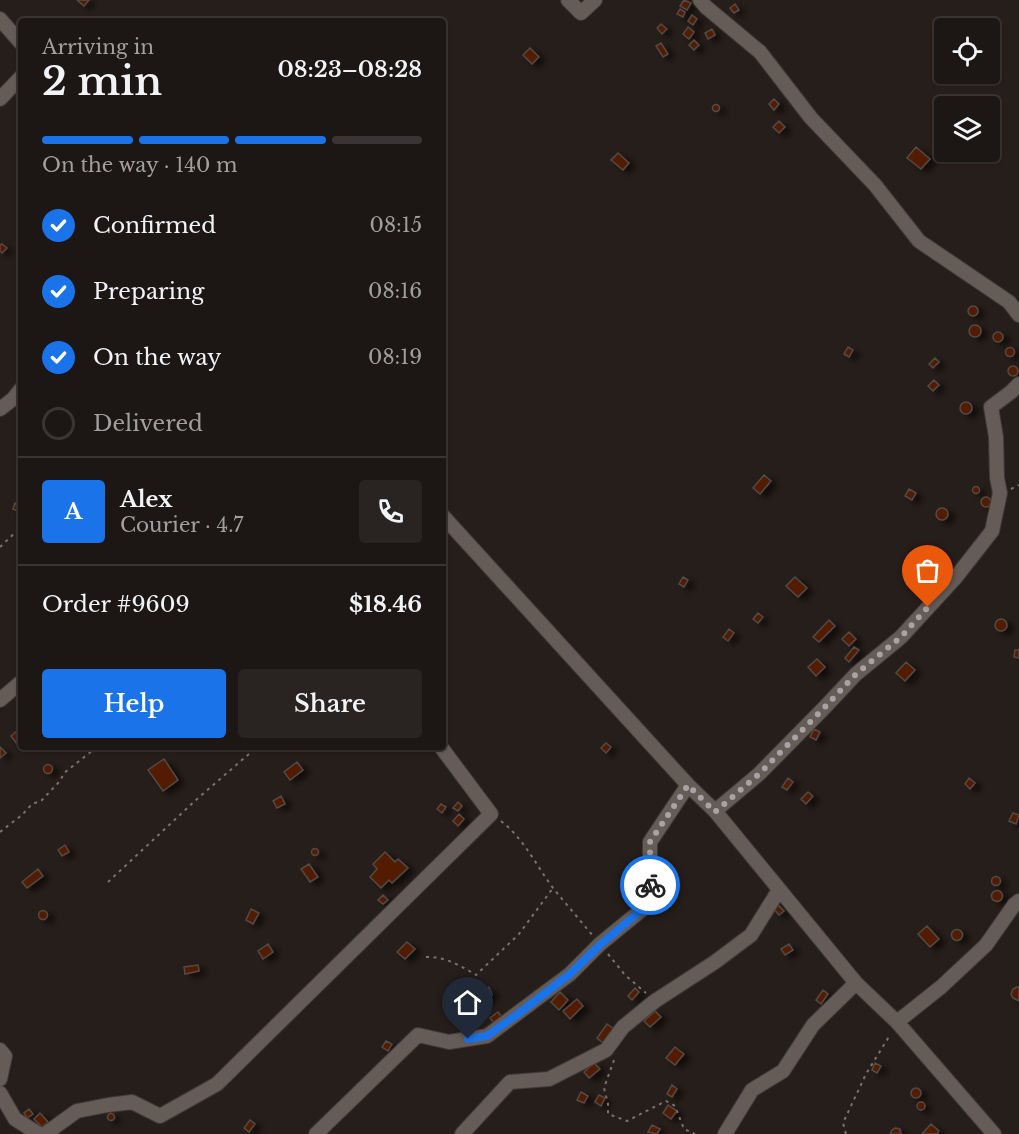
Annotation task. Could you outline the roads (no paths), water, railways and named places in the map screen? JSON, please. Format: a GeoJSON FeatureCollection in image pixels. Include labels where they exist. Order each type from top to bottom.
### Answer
{"type":"FeatureCollection","features":[{"type":"Feature","properties":{"kind":"street"},"geometry":{"type":"LineString","coordinates":[[568,0],[581,13],[594,0]]}},
{"type":"Feature","properties":{"kind":"street"},"geometry":{"type":"LineString","coordinates":[[700,0],[760,52],[811,118],[875,185],[919,241],[1009,302],[1019,315]]}},
{"type":"Feature","properties":{"kind":"street"},"geometry":{"type":"LineString","coordinates":[[0,19],[18,40]]}},
{"type":"Feature","properties":{"kind":"street"},"geometry":{"type":"LineString","coordinates":[[0,99],[18,80]]}},
{"type":"Feature","properties":{"kind":"street"},"geometry":{"type":"LineString","coordinates":[[715,812],[759,774],[856,674],[901,637],[956,577],[992,531],[1000,493],[997,478],[996,437],[991,407],[1019,384]]}},
{"type":"Feature","properties":{"kind":"street"},"geometry":{"type":"LineString","coordinates":[[0,409],[18,393]]}},
{"type":"Feature","properties":{"kind":"street"},"geometry":{"type":"LineString","coordinates":[[446,519],[715,812],[856,983],[897,1022],[994,1134]]}},
{"type":"Feature","properties":{"kind":"street"},"geometry":{"type":"LineString","coordinates":[[0,700],[18,685]]}},
{"type":"Feature","properties":{"kind":"street"},"geometry":{"type":"LineString","coordinates":[[45,1134],[77,1111],[108,1105],[132,1102],[160,1116],[217,1084],[491,814],[443,750]]}},
{"type":"Feature","properties":{"kind":"street"},"geometry":{"type":"LineString","coordinates":[[316,1134],[418,1035],[448,1042],[487,1036],[570,974],[650,903],[650,842],[688,785]]}},
{"type":"Feature","properties":{"kind":"street"},"geometry":{"type":"LineString","coordinates":[[462,1134],[510,1082],[549,1079],[606,1050],[623,1027],[655,1001],[751,936],[779,890]]}},
{"type":"Feature","properties":{"kind":"street"},"geometry":{"type":"LineString","coordinates":[[897,1022],[941,987],[986,945],[1019,901]]}},
{"type":"Feature","properties":{"kind":"street"},"geometry":{"type":"LineString","coordinates":[[725,1134],[752,1090],[783,1071],[813,1025],[856,983]]}},
{"type":"Feature","properties":{"kind":"street"},"geometry":{"type":"LineString","coordinates":[[0,1050],[5,1056],[0,1079]]}},
{"type":"Feature","properties":{"kind":"street"},"geometry":{"type":"LineString","coordinates":[[0,1093],[15,1119]]}},
{"type":"Feature","properties":{"kind":"street"},"geometry":{"type":"LineString","coordinates":[[0,1113],[15,1119],[39,1134]]}}]}
